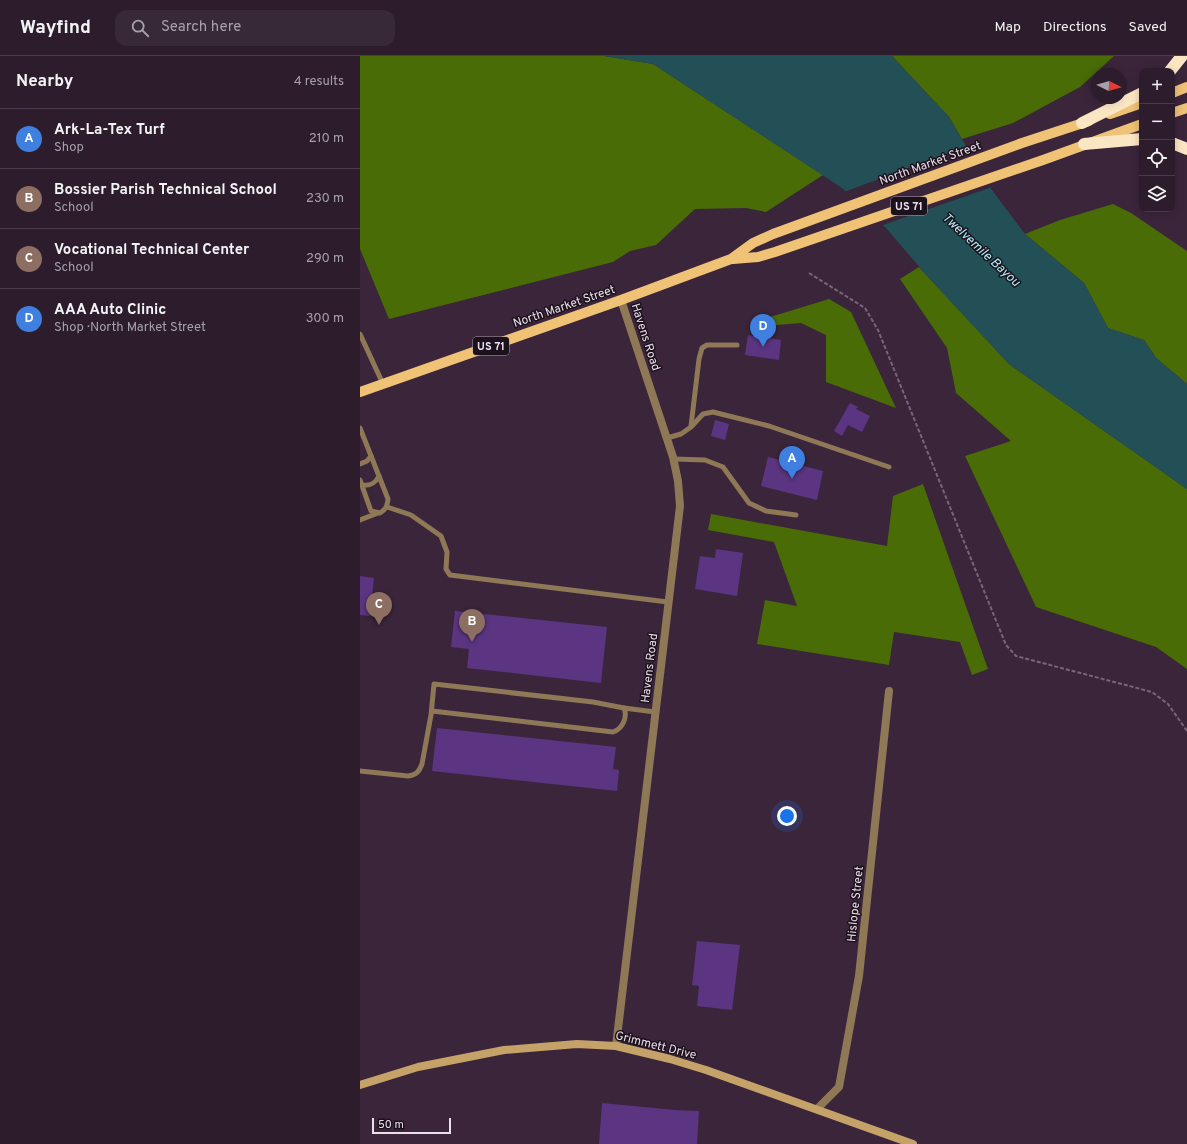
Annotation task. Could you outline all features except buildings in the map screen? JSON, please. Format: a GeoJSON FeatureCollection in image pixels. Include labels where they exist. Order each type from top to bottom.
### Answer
{"type":"FeatureCollection","features":[{"type":"Feature","properties":{"kind":"highway"},"geometry":{"type":"LineString","coordinates":[[1172,68],[1182,56]]}},
{"type":"Feature","properties":{"kind":"highway"},"geometry":{"type":"LineString","coordinates":[[1082,123],[1139,94]]}},
{"type":"Feature","properties":{"kind":"highway"},"geometry":{"type":"LineString","coordinates":[[1084,144],[1139,139]]}},
{"type":"Feature","properties":{"kind":"highway"},"geometry":{"type":"LineString","coordinates":[[1175,144],[1187,149]]}},
{"type":"Feature","properties":{"kind":"main road"},"geometry":{"type":"LineString","coordinates":[[1175,92],[1187,88]]}},
{"type":"Feature","properties":{"kind":"main road","name":"North Market Street"},"geometry":{"type":"LineString","coordinates":[[360,392],[621,300],[731,259],[753,243],[773,234],[1022,143],[1139,104]]}},
{"type":"Feature","properties":{"kind":"main road"},"geometry":{"type":"LineString","coordinates":[[1175,112],[1187,108]]}},
{"type":"Feature","properties":{"kind":"main road","name":"North Market Street"},"geometry":{"type":"LineString","coordinates":[[731,259],[758,257],[775,252],[1043,160],[1139,125]]}},
{"type":"Feature","properties":{"kind":"main road","name":"Grimmett Drive"},"geometry":{"type":"LineString","coordinates":[[360,1085],[418,1067],[504,1050],[578,1044],[616,1046],[685,1063],[914,1144]]}},
{"type":"Feature","properties":{"kind":"street","name":"Havens Road"},"geometry":{"type":"LineString","coordinates":[[616,1046],[680,506],[674,459],[621,300]]}},
{"type":"Feature","properties":{"kind":"street","name":"Hislope Street"},"geometry":{"type":"LineString","coordinates":[[816,1109],[839,1087],[859,976],[889,691]]}},
{"type":"Feature","properties":{"kind":"lane"},"geometry":{"type":"LineString","coordinates":[[360,334],[383,384]]}},
{"type":"Feature","properties":{"kind":"lane"},"geometry":{"type":"LineString","coordinates":[[691,427],[699,359],[702,348],[707,345],[737,344]]}},
{"type":"Feature","properties":{"kind":"lane"},"geometry":{"type":"LineString","coordinates":[[667,438],[681,434],[691,427],[703,414],[713,412],[769,426],[889,467]]}},
{"type":"Feature","properties":{"kind":"lane"},"geometry":{"type":"LineString","coordinates":[[360,428],[388,499],[387,507],[380,513],[360,520]]}},
{"type":"Feature","properties":{"kind":"lane"},"geometry":{"type":"LineString","coordinates":[[360,464],[367,461],[371,456]]}},
{"type":"Feature","properties":{"kind":"lane"},"geometry":{"type":"LineString","coordinates":[[674,459],[705,460],[723,467],[749,503],[766,511],[796,516]]}},
{"type":"Feature","properties":{"kind":"lane"},"geometry":{"type":"LineString","coordinates":[[379,476],[372,484],[361,486],[371,510],[380,513]]}},
{"type":"Feature","properties":{"kind":"lane"},"geometry":{"type":"LineString","coordinates":[[387,507],[411,515],[441,536],[447,552],[446,569],[450,575],[668,602]]}},
{"type":"Feature","properties":{"kind":"lane"},"geometry":{"type":"LineString","coordinates":[[360,771],[408,776],[414,775],[419,771],[422,764],[432,711],[434,684],[592,702],[655,712]]}},
{"type":"Feature","properties":{"kind":"lane"},"geometry":{"type":"LineString","coordinates":[[432,711],[613,732],[617,731],[624,723],[626,717],[624,708]]}},
{"type":"Feature","properties":{"kind":"path"},"geometry":{"type":"LineString","coordinates":[[809,273],[865,308],[878,330],[1006,645],[1016,656],[1152,692],[1168,704],[1187,731]]}},
{"type":"Feature","properties":{"kind":"green space"},"geometry":{"type":"Polygon","coordinates":[[[360,56],[604,56],[653,64],[823,175],[766,212],[746,208],[695,209],[656,245],[630,251],[613,262],[389,319],[360,249],[360,56]]]}},
{"type":"Feature","properties":{"kind":"green space"},"geometry":{"type":"Polygon","coordinates":[[[892,56],[1114,56],[1101,68],[1091,68],[1091,77],[1080,87],[1013,123],[962,139],[949,117],[892,56]]]}},
{"type":"Feature","properties":{"kind":"green space"},"geometry":{"type":"Polygon","coordinates":[[[1113,204],[1131,213],[1187,251],[1187,384],[1156,358],[1144,340],[1108,328],[1084,283],[1025,234],[1060,220],[1113,204]]]}},
{"type":"Feature","properties":{"kind":"green space"},"geometry":{"type":"Polygon","coordinates":[[[919,267],[1009,364],[1187,489],[1187,669],[1156,647],[1036,607],[965,456],[1011,441],[956,393],[947,348],[900,279],[919,267]]]}},
{"type":"Feature","properties":{"kind":"green space"},"geometry":{"type":"Polygon","coordinates":[[[829,299],[851,312],[896,408],[826,382],[826,335],[801,323],[754,327],[754,322],[829,299]]]}},
{"type":"Feature","properties":{"kind":"green space"},"geometry":{"type":"Polygon","coordinates":[[[923,484],[988,669],[972,675],[960,642],[894,632],[889,665],[757,644],[765,600],[797,606],[774,542],[708,530],[711,514],[887,546],[893,496],[923,484]]]}},
{"type":"Feature","properties":{"kind":"water","name":"Twelvemile Bayou"},"geometry":{"type":"Polygon","coordinates":[[[604,56],[892,56],[949,117],[992,190],[1025,234],[1084,283],[1108,328],[1144,340],[1156,358],[1187,384],[1187,489],[1009,364],[928,277],[886,228],[842,188],[653,64],[604,56]]]}},
{"type":"Feature","properties":{"kind":"pier"},"geometry":{"type":"Polygon","coordinates":[[[968,146],[992,187],[880,226],[844,192],[968,146]]]}},
{"type":"Feature","properties":{"kind":"place","name":"AAA Auto Clinic"},"geometry":{"type":"Point","coordinates":[763,347]}},
{"type":"Feature","properties":{"kind":"place","name":"Ark-La-Tex Turf"},"geometry":{"type":"Point","coordinates":[792,479]}},
{"type":"Feature","properties":{"kind":"place","name":"Vocational Technical Center"},"geometry":{"type":"Point","coordinates":[379,625]}},
{"type":"Feature","properties":{"kind":"place","name":"Bossier Parish Technical School"},"geometry":{"type":"Point","coordinates":[472,642]}}]}
